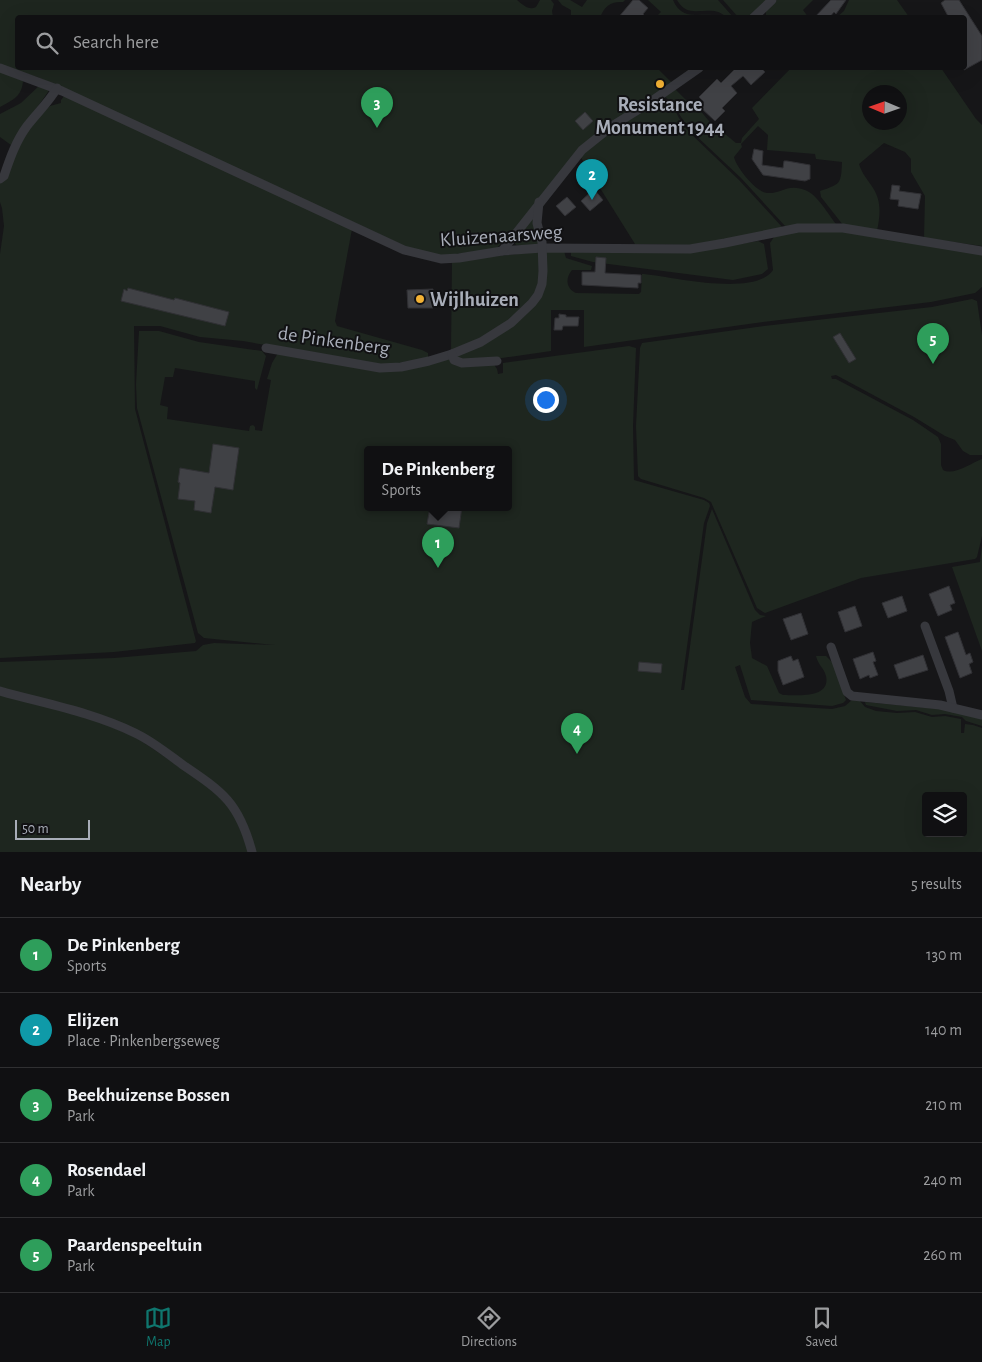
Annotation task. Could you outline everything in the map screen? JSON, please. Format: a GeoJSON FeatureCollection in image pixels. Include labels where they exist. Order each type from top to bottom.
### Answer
{"type":"FeatureCollection","features":[{"type":"Feature","properties":{"kind":"street"},"geometry":{"type":"LineString","coordinates":[[757,15],[772,0]]}},
{"type":"Feature","properties":{"kind":"street","name":"Kluizenaarsweg"},"geometry":{"type":"LineString","coordinates":[[0,68],[57,88],[404,250],[424,256],[460,258],[502,251],[542,248],[690,248],[807,227],[843,228],[982,251]]}},
{"type":"Feature","properties":{"kind":"street"},"geometry":{"type":"LineString","coordinates":[[502,251],[582,150],[592,141],[696,70]]}},
{"type":"Feature","properties":{"kind":"street"},"geometry":{"type":"LineString","coordinates":[[0,178],[4,176],[13,149],[24,130],[57,88]]}},
{"type":"Feature","properties":{"kind":"street","name":"de Pinkenberg"},"geometry":{"type":"LineString","coordinates":[[266,348],[380,368],[402,367],[452,354],[496,334],[512,323],[532,303],[538,295],[542,284],[542,248],[537,223],[539,202]]}},
{"type":"Feature","properties":{"kind":"street"},"geometry":{"type":"LineString","coordinates":[[452,354],[454,360],[462,363],[497,360]]}},
{"type":"Feature","properties":{"kind":"street"},"geometry":{"type":"LineString","coordinates":[[925,626],[949,691],[953,708]]}},
{"type":"Feature","properties":{"kind":"street"},"geometry":{"type":"LineString","coordinates":[[831,647],[847,692],[852,696],[953,708],[982,715]]}},
{"type":"Feature","properties":{"kind":"street"},"geometry":{"type":"LineString","coordinates":[[0,691],[86,713],[138,734],[196,774],[228,800],[243,823],[252,852]]}},
{"type":"Feature","properties":{"kind":"shaded area"},"geometry":{"type":"Polygon","coordinates":[[[0,0],[517,0],[526,7],[531,8],[536,7],[540,0],[551,0],[554,4],[553,15],[15,15],[15,70],[0,65],[0,0]]]}},
{"type":"Feature","properties":{"kind":"shaded area"},"geometry":{"type":"Polygon","coordinates":[[[558,0],[570,0],[582,7],[587,0],[625,0],[608,5],[602,15],[571,15],[571,10],[562,5],[558,0]]]}},
{"type":"Feature","properties":{"kind":"shaded area"},"geometry":{"type":"Polygon","coordinates":[[[648,0],[673,0],[682,12],[694,15],[658,15],[661,12],[648,0]]]}},
{"type":"Feature","properties":{"kind":"shaded area"},"geometry":{"type":"Polygon","coordinates":[[[677,0],[718,0],[731,15],[724,15],[714,11],[694,11],[685,9],[677,0]]]}},
{"type":"Feature","properties":{"kind":"shaded area"},"geometry":{"type":"Polygon","coordinates":[[[723,0],[767,0],[752,15],[736,15],[723,0]]]}},
{"type":"Feature","properties":{"kind":"shaded area"},"geometry":{"type":"Polygon","coordinates":[[[777,0],[813,0],[803,10],[807,15],[766,15],[766,9],[777,0]]]}},
{"type":"Feature","properties":{"kind":"shaded area"},"geometry":{"type":"Polygon","coordinates":[[[849,0],[897,0],[908,15],[839,15],[844,11],[849,0]]]}},
{"type":"Feature","properties":{"kind":"shaded area"},"geometry":{"type":"Polygon","coordinates":[[[15,70],[659,70],[673,84],[611,124],[496,249],[440,256],[418,252],[37,77],[15,70]]]}},
{"type":"Feature","properties":{"kind":"shaded area"},"geometry":{"type":"Polygon","coordinates":[[[789,70],[942,70],[982,125],[982,246],[924,238],[925,196],[911,172],[911,159],[905,152],[884,143],[859,164],[878,199],[877,231],[843,225],[821,197],[820,191],[836,185],[840,179],[842,162],[816,159],[815,154],[767,150],[768,135],[758,126],[741,144],[742,147],[734,157],[742,173],[763,192],[772,193],[789,188],[799,188],[809,192],[818,200],[836,224],[785,226],[741,178],[691,131],[673,103],[665,97],[675,89],[689,103],[694,113],[699,109],[718,132],[725,134],[736,143],[741,143],[742,138],[759,119],[752,108],[789,70]]]}},
{"type":"Feature","properties":{"kind":"shaded area"},"geometry":{"type":"Polygon","coordinates":[[[0,71],[23,79],[23,85],[13,100],[0,107],[0,71]]]}},
{"type":"Feature","properties":{"kind":"shaded area"},"geometry":{"type":"Polygon","coordinates":[[[40,85],[50,89],[11,145],[0,137],[0,114],[21,103],[40,85]]]}},
{"type":"Feature","properties":{"kind":"shaded area"},"geometry":{"type":"Polygon","coordinates":[[[65,95],[352,229],[335,321],[337,326],[422,350],[428,353],[428,358],[381,366],[243,341],[200,337],[160,326],[134,326],[135,409],[196,641],[195,643],[114,652],[0,658],[0,254],[4,226],[0,202],[0,182],[31,125],[50,106],[61,103],[65,95]]]}},
{"type":"Feature","properties":{"kind":"shaded area"},"geometry":{"type":"Polygon","coordinates":[[[662,99],[672,104],[689,132],[739,180],[783,228],[689,245],[635,244],[580,156],[614,129],[662,99]]]}},
{"type":"Feature","properties":{"kind":"shaded area"},"geometry":{"type":"Polygon","coordinates":[[[533,214],[539,243],[537,245],[516,245],[514,242],[533,214]]]}},
{"type":"Feature","properties":{"kind":"shaded area"},"geometry":{"type":"Polygon","coordinates":[[[798,231],[842,231],[982,254],[982,287],[975,293],[931,302],[763,322],[584,347],[584,310],[551,310],[551,351],[502,358],[459,360],[456,355],[534,305],[547,252],[564,251],[566,258],[592,266],[591,270],[572,270],[570,273],[568,286],[576,293],[639,294],[641,292],[642,274],[732,284],[763,278],[773,270],[770,243],[774,237],[798,231]]]}},
{"type":"Feature","properties":{"kind":"shaded area"},"geometry":{"type":"Polygon","coordinates":[[[758,241],[764,244],[768,269],[762,274],[733,280],[593,262],[571,256],[571,250],[691,252],[758,241]]]}},
{"type":"Feature","properties":{"kind":"shaded area"},"geometry":{"type":"Polygon","coordinates":[[[537,252],[541,257],[539,284],[531,301],[495,331],[451,351],[452,261],[537,252]]]}},
{"type":"Feature","properties":{"kind":"shaded area"},"geometry":{"type":"Polygon","coordinates":[[[972,299],[977,301],[982,335],[982,455],[970,455],[963,451],[955,440],[836,375],[831,376],[832,379],[836,379],[913,420],[938,437],[941,444],[941,465],[943,470],[957,470],[982,459],[982,536],[975,559],[861,578],[765,613],[757,608],[711,502],[704,498],[641,479],[638,476],[636,426],[640,348],[642,343],[764,326],[932,307],[972,299]]]}},
{"type":"Feature","properties":{"kind":"shaded area"},"geometry":{"type":"Polygon","coordinates":[[[139,331],[159,331],[199,342],[262,351],[266,356],[257,390],[255,388],[255,381],[175,368],[173,377],[165,377],[160,405],[168,407],[167,419],[249,431],[250,426],[253,425],[255,430],[262,431],[271,380],[267,379],[272,363],[278,353],[381,371],[450,358],[493,363],[498,374],[503,373],[503,363],[629,346],[636,348],[633,426],[634,480],[704,500],[710,506],[704,523],[681,690],[684,690],[707,523],[712,509],[755,610],[760,615],[766,616],[752,622],[750,643],[752,658],[767,666],[779,693],[783,695],[796,695],[811,694],[823,689],[826,683],[826,676],[816,656],[826,656],[833,663],[846,700],[843,703],[832,706],[751,700],[740,665],[735,667],[745,697],[751,704],[832,709],[845,706],[852,700],[860,701],[865,707],[876,711],[915,712],[932,717],[945,716],[961,719],[961,733],[964,733],[965,724],[982,728],[982,852],[255,852],[245,819],[230,798],[139,732],[0,687],[0,662],[114,658],[196,651],[203,645],[214,643],[275,645],[204,638],[198,633],[137,408],[136,384],[139,331]]]}},
{"type":"Feature","properties":{"kind":"shaded area"},"geometry":{"type":"Polygon","coordinates":[[[982,545],[982,651],[952,567],[980,562],[982,545]]]}},
{"type":"Feature","properties":{"kind":"shaded area"},"geometry":{"type":"Polygon","coordinates":[[[0,695],[85,716],[135,737],[194,776],[231,807],[249,852],[0,852],[0,695]]]}},
{"type":"Feature","properties":{"kind":"shaded area"},"geometry":{"type":"Polygon","coordinates":[[[865,702],[940,709],[982,718],[982,726],[966,721],[962,717],[945,714],[932,715],[916,710],[897,711],[866,705],[865,702]]]}},
{"type":"Feature","properties":{"kind":"building"},"geometry":{"type":"Polygon","coordinates":[[[633,0],[639,0],[648,8],[644,15],[620,15],[633,0]]]}},
{"type":"Feature","properties":{"kind":"building"},"geometry":{"type":"Polygon","coordinates":[[[831,0],[846,0],[836,14],[834,12],[832,15],[817,15],[831,0]]]}},
{"type":"Feature","properties":{"kind":"building"},"geometry":{"type":"Polygon","coordinates":[[[945,0],[959,0],[982,36],[982,60],[967,68],[967,15],[947,15],[941,3],[945,0]]]}},
{"type":"Feature","properties":{"kind":"building"},"geometry":{"type":"Polygon","coordinates":[[[734,70],[763,70],[765,72],[751,85],[743,76],[731,86],[737,93],[722,108],[725,111],[715,121],[700,107],[704,102],[699,97],[717,79],[721,83],[734,70]]]}},
{"type":"Feature","properties":{"kind":"building"},"geometry":{"type":"Polygon","coordinates":[[[585,112],[593,121],[583,130],[575,121],[585,112]]]}},
{"type":"Feature","properties":{"kind":"building"},"geometry":{"type":"Polygon","coordinates":[[[754,149],[763,151],[762,165],[783,168],[784,161],[787,161],[810,165],[810,179],[805,181],[763,175],[752,159],[754,149]]]}},
{"type":"Feature","properties":{"kind":"building"},"geometry":{"type":"Polygon","coordinates":[[[892,185],[900,186],[899,191],[921,194],[918,209],[898,206],[899,200],[890,199],[892,185]]]}},
{"type":"Feature","properties":{"kind":"building"},"geometry":{"type":"Polygon","coordinates":[[[594,189],[603,200],[590,211],[581,201],[594,189]]]}},
{"type":"Feature","properties":{"kind":"building"},"geometry":{"type":"Polygon","coordinates":[[[567,197],[576,207],[565,216],[556,206],[567,197]]]}},
{"type":"Feature","properties":{"kind":"building"},"geometry":{"type":"Polygon","coordinates":[[[596,257],[606,258],[605,273],[641,275],[641,283],[638,283],[638,288],[582,285],[582,272],[595,272],[596,257]]]}},
{"type":"Feature","properties":{"kind":"building"},"geometry":{"type":"Polygon","coordinates":[[[128,288],[229,312],[225,326],[121,301],[124,289],[127,291],[128,288]]]}},
{"type":"Feature","properties":{"kind":"building","name":"Wijlhuizen"},"geometry":{"type":"Polygon","coordinates":[[[433,289],[433,308],[408,308],[407,290],[433,289]]]}},
{"type":"Feature","properties":{"kind":"building"},"geometry":{"type":"Polygon","coordinates":[[[559,314],[566,315],[566,317],[579,317],[578,326],[563,326],[562,330],[554,330],[555,318],[559,318],[559,314]]]}},
{"type":"Feature","properties":{"kind":"building"},"geometry":{"type":"Polygon","coordinates":[[[840,333],[856,359],[849,363],[833,337],[840,333]]]}},
{"type":"Feature","properties":{"kind":"building"},"geometry":{"type":"Polygon","coordinates":[[[213,444],[239,448],[233,490],[215,487],[211,513],[194,510],[195,501],[178,499],[180,483],[178,482],[180,468],[209,473],[213,444]]]}},
{"type":"Feature","properties":{"kind":"building"},"geometry":{"type":"Polygon","coordinates":[[[429,511],[461,511],[459,528],[427,524],[429,511]]]}},
{"type":"Feature","properties":{"kind":"building"},"geometry":{"type":"Polygon","coordinates":[[[949,586],[955,603],[950,605],[952,610],[938,616],[929,594],[949,586]]]}},
{"type":"Feature","properties":{"kind":"building"},"geometry":{"type":"Polygon","coordinates":[[[902,596],[907,611],[888,618],[882,603],[902,596]]]}},
{"type":"Feature","properties":{"kind":"building"},"geometry":{"type":"Polygon","coordinates":[[[855,606],[862,626],[845,632],[838,612],[855,606]]]}},
{"type":"Feature","properties":{"kind":"building"},"geometry":{"type":"Polygon","coordinates":[[[801,613],[808,634],[791,640],[783,619],[801,613]]]}},
{"type":"Feature","properties":{"kind":"building"},"geometry":{"type":"Polygon","coordinates":[[[958,632],[966,655],[970,653],[973,662],[969,664],[972,673],[960,678],[945,637],[958,632]]]}},
{"type":"Feature","properties":{"kind":"building"},"geometry":{"type":"Polygon","coordinates":[[[873,652],[876,661],[873,662],[878,675],[870,678],[869,675],[860,679],[853,659],[873,652]]]}},
{"type":"Feature","properties":{"kind":"building"},"geometry":{"type":"Polygon","coordinates":[[[923,655],[928,670],[899,679],[894,665],[923,655]]]}},
{"type":"Feature","properties":{"kind":"building"},"geometry":{"type":"Polygon","coordinates":[[[791,656],[793,661],[798,659],[804,677],[783,685],[778,671],[778,661],[791,656]]]}},
{"type":"Feature","properties":{"kind":"building"},"geometry":{"type":"Polygon","coordinates":[[[639,662],[662,664],[661,673],[638,671],[639,662]]]}},
{"type":"Feature","properties":{"kind":"place","name":"Resistance Monument 1944"},"geometry":{"type":"Point","coordinates":[660,84]}},
{"type":"Feature","properties":{"kind":"place","name":"Beekhuizense Bossen"},"geometry":{"type":"Point","coordinates":[377,128]}},
{"type":"Feature","properties":{"kind":"place","name":"Elijzen"},"geometry":{"type":"Point","coordinates":[592,200]}},
{"type":"Feature","properties":{"kind":"place","name":"Wijlhuizen"},"geometry":{"type":"Point","coordinates":[420,299]}},
{"type":"Feature","properties":{"kind":"place","name":"Paardenspeeltuin"},"geometry":{"type":"Point","coordinates":[933,364]}},
{"type":"Feature","properties":{"kind":"place","name":"De Pinkenberg"},"geometry":{"type":"Point","coordinates":[438,568]}},
{"type":"Feature","properties":{"kind":"place","name":"Rosendael"},"geometry":{"type":"Point","coordinates":[577,754]}}]}
